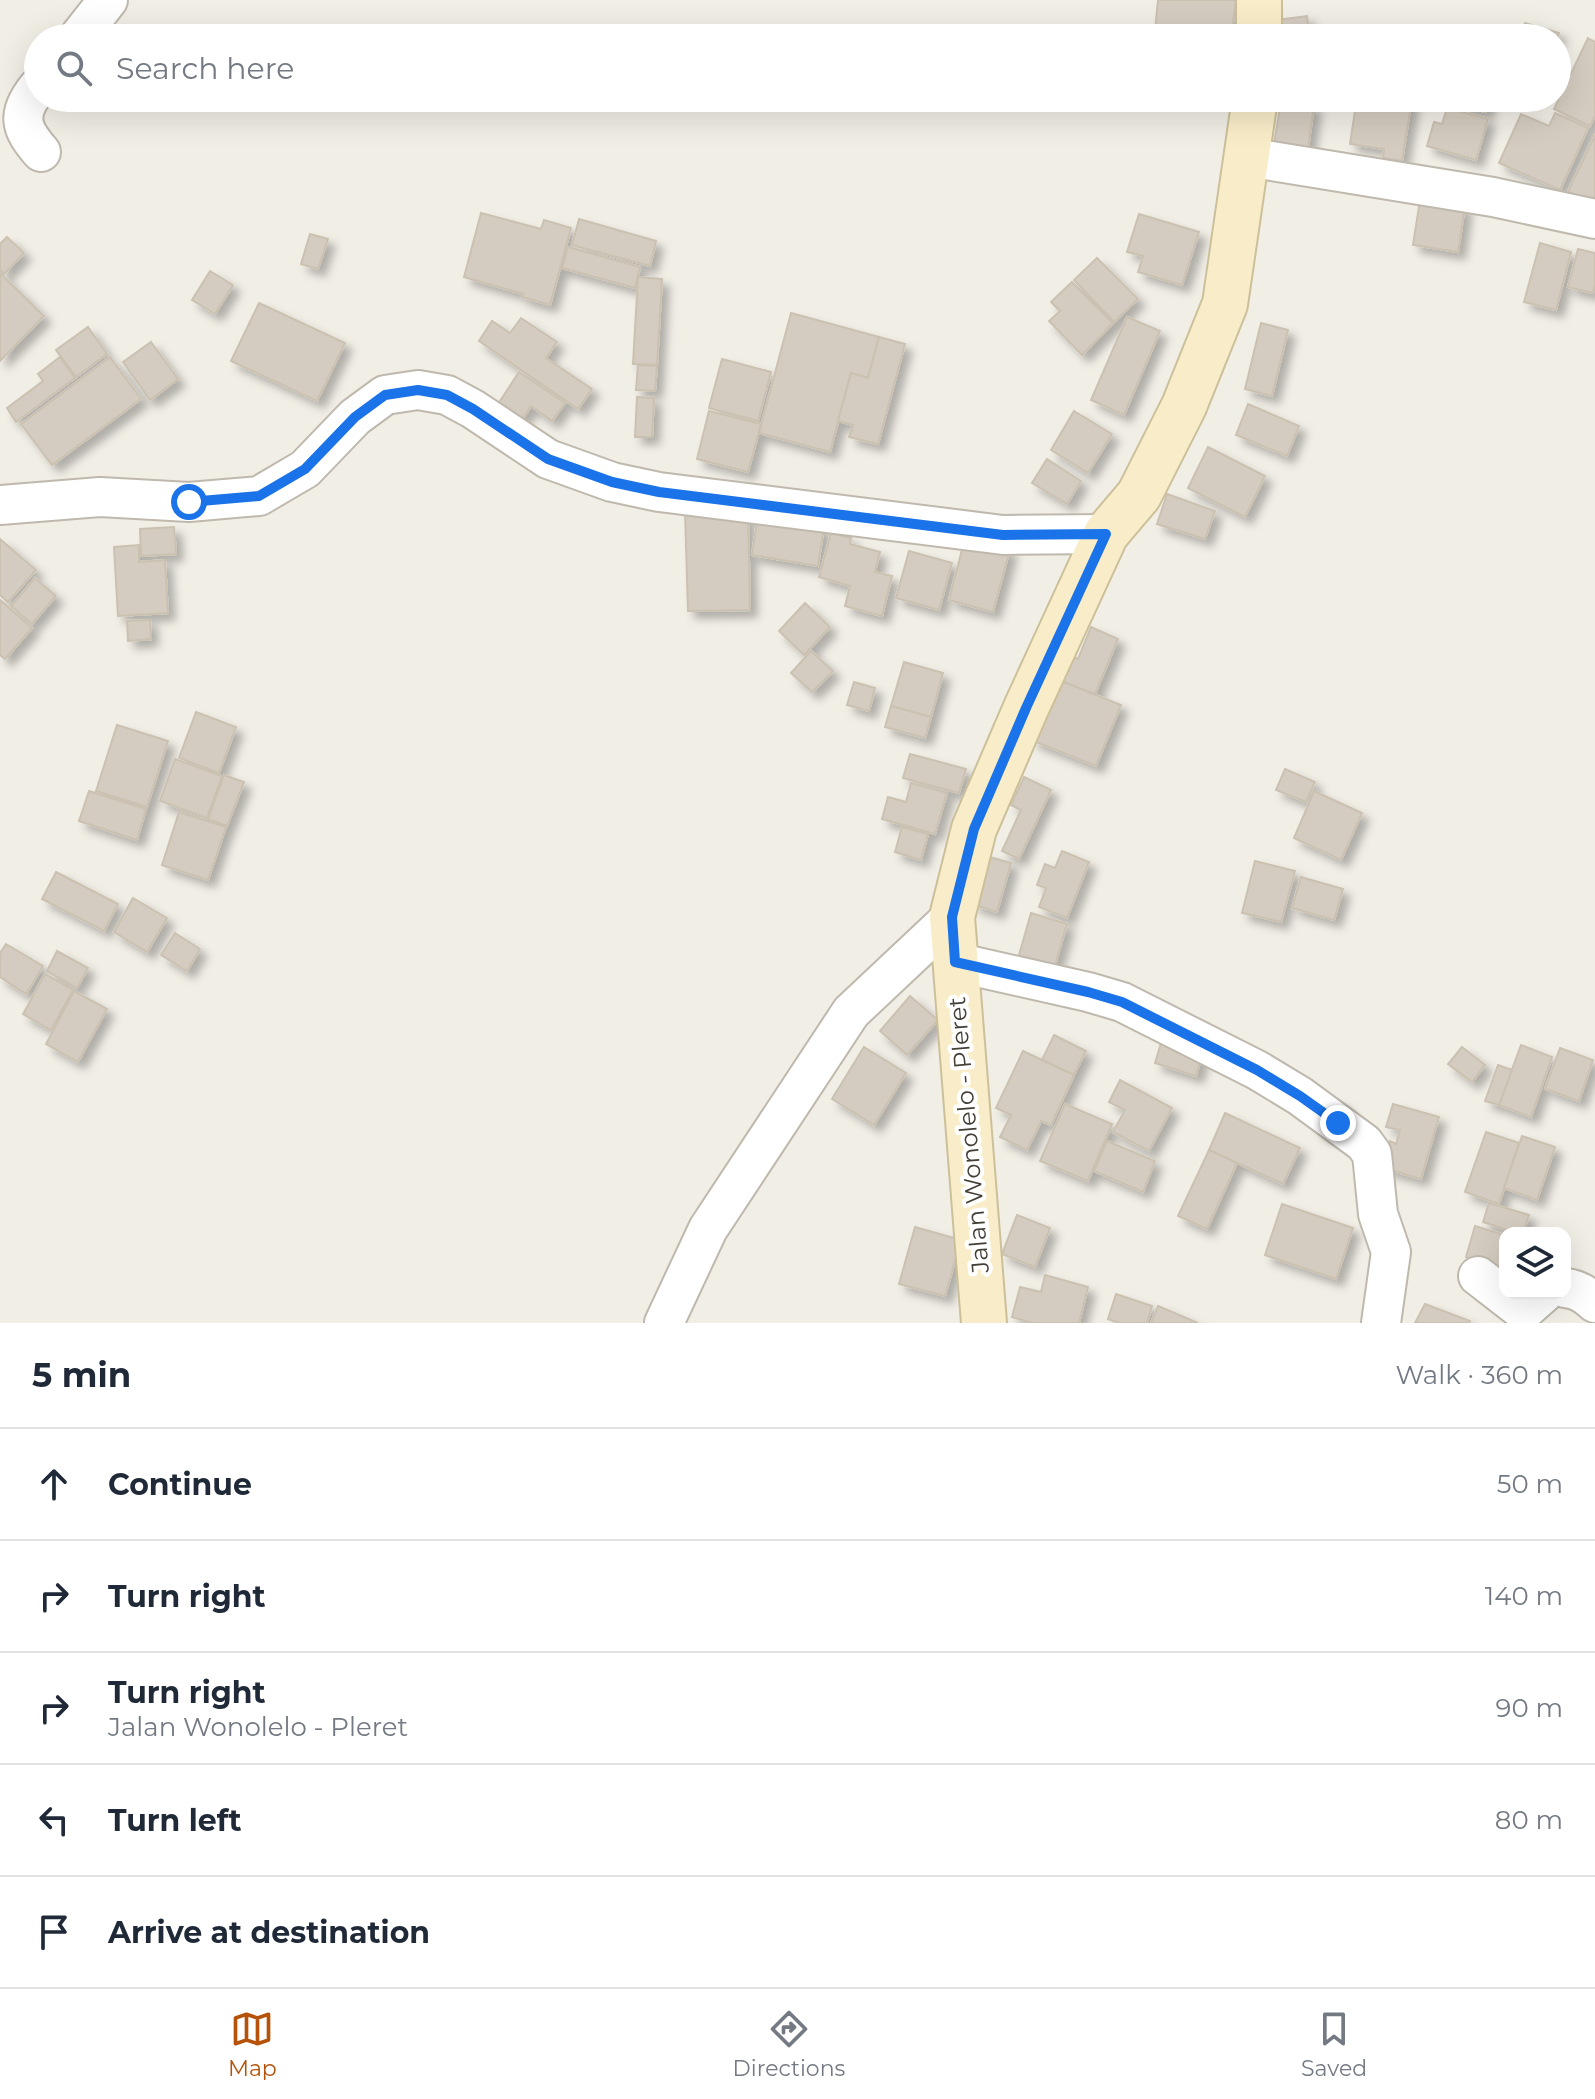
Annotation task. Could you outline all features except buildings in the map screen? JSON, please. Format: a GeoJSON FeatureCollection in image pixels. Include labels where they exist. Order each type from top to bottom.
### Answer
{"type":"FeatureCollection","features":[{"type":"Feature","properties":{"kind":"main road"},"geometry":{"type":"LineString","coordinates":[[1259,0],[1259,24]]}},
{"type":"Feature","properties":{"kind":"main road","name":"Jalan Wonolelo - Pleret"},"geometry":{"type":"LineString","coordinates":[[984,1323],[952,917],[974,829],[1026,708],[1106,534],[1139,495],[1184,406],[1225,304],[1253,112]]}},
{"type":"Feature","properties":{"kind":"street"},"geometry":{"type":"LineString","coordinates":[[89,24],[108,0]]}},
{"type":"Feature","properties":{"kind":"street"},"geometry":{"type":"LineString","coordinates":[[24,112],[22,124],[27,136],[41,152]]}},
{"type":"Feature","properties":{"kind":"street"},"geometry":{"type":"LineString","coordinates":[[1247,157],[1493,197],[1595,219]]}},
{"type":"Feature","properties":{"kind":"street"},"geometry":{"type":"LineString","coordinates":[[0,505],[100,497],[189,502],[259,496],[305,469],[355,417],[385,395],[418,390],[447,395],[548,459],[612,482],[643,489],[1003,535],[1106,534]]}},
{"type":"Feature","properties":{"kind":"street"},"geometry":{"type":"LineString","coordinates":[[664,1323],[708,1229],[851,1012],[952,917]]}},
{"type":"Feature","properties":{"kind":"street"},"geometry":{"type":"LineString","coordinates":[[955,962],[1122,1002],[1257,1070],[1300,1096],[1364,1143],[1372,1154],[1378,1214],[1391,1252],[1381,1323]]}},
{"type":"Feature","properties":{"kind":"street"},"geometry":{"type":"LineString","coordinates":[[1478,1276],[1499,1292]]}},
{"type":"Feature","properties":{"kind":"street"},"geometry":{"type":"LineString","coordinates":[[1571,1289],[1585,1294],[1595,1303]]}},
{"type":"Feature","properties":{"kind":"street"},"geometry":{"type":"LineString","coordinates":[[1508,1299],[1518,1307],[1527,1308],[1537,1299]]}},
{"type":"Feature","properties":{"kind":"route"},"geometry":{"type":"LineString","coordinates":[[189,502],[259,496],[305,469],[355,417],[385,395],[418,390],[447,395],[548,459],[612,482],[659,492],[1003,535],[1106,534],[974,829],[952,917],[955,962],[1122,1002],[1257,1070],[1338,1123]]}}]}
